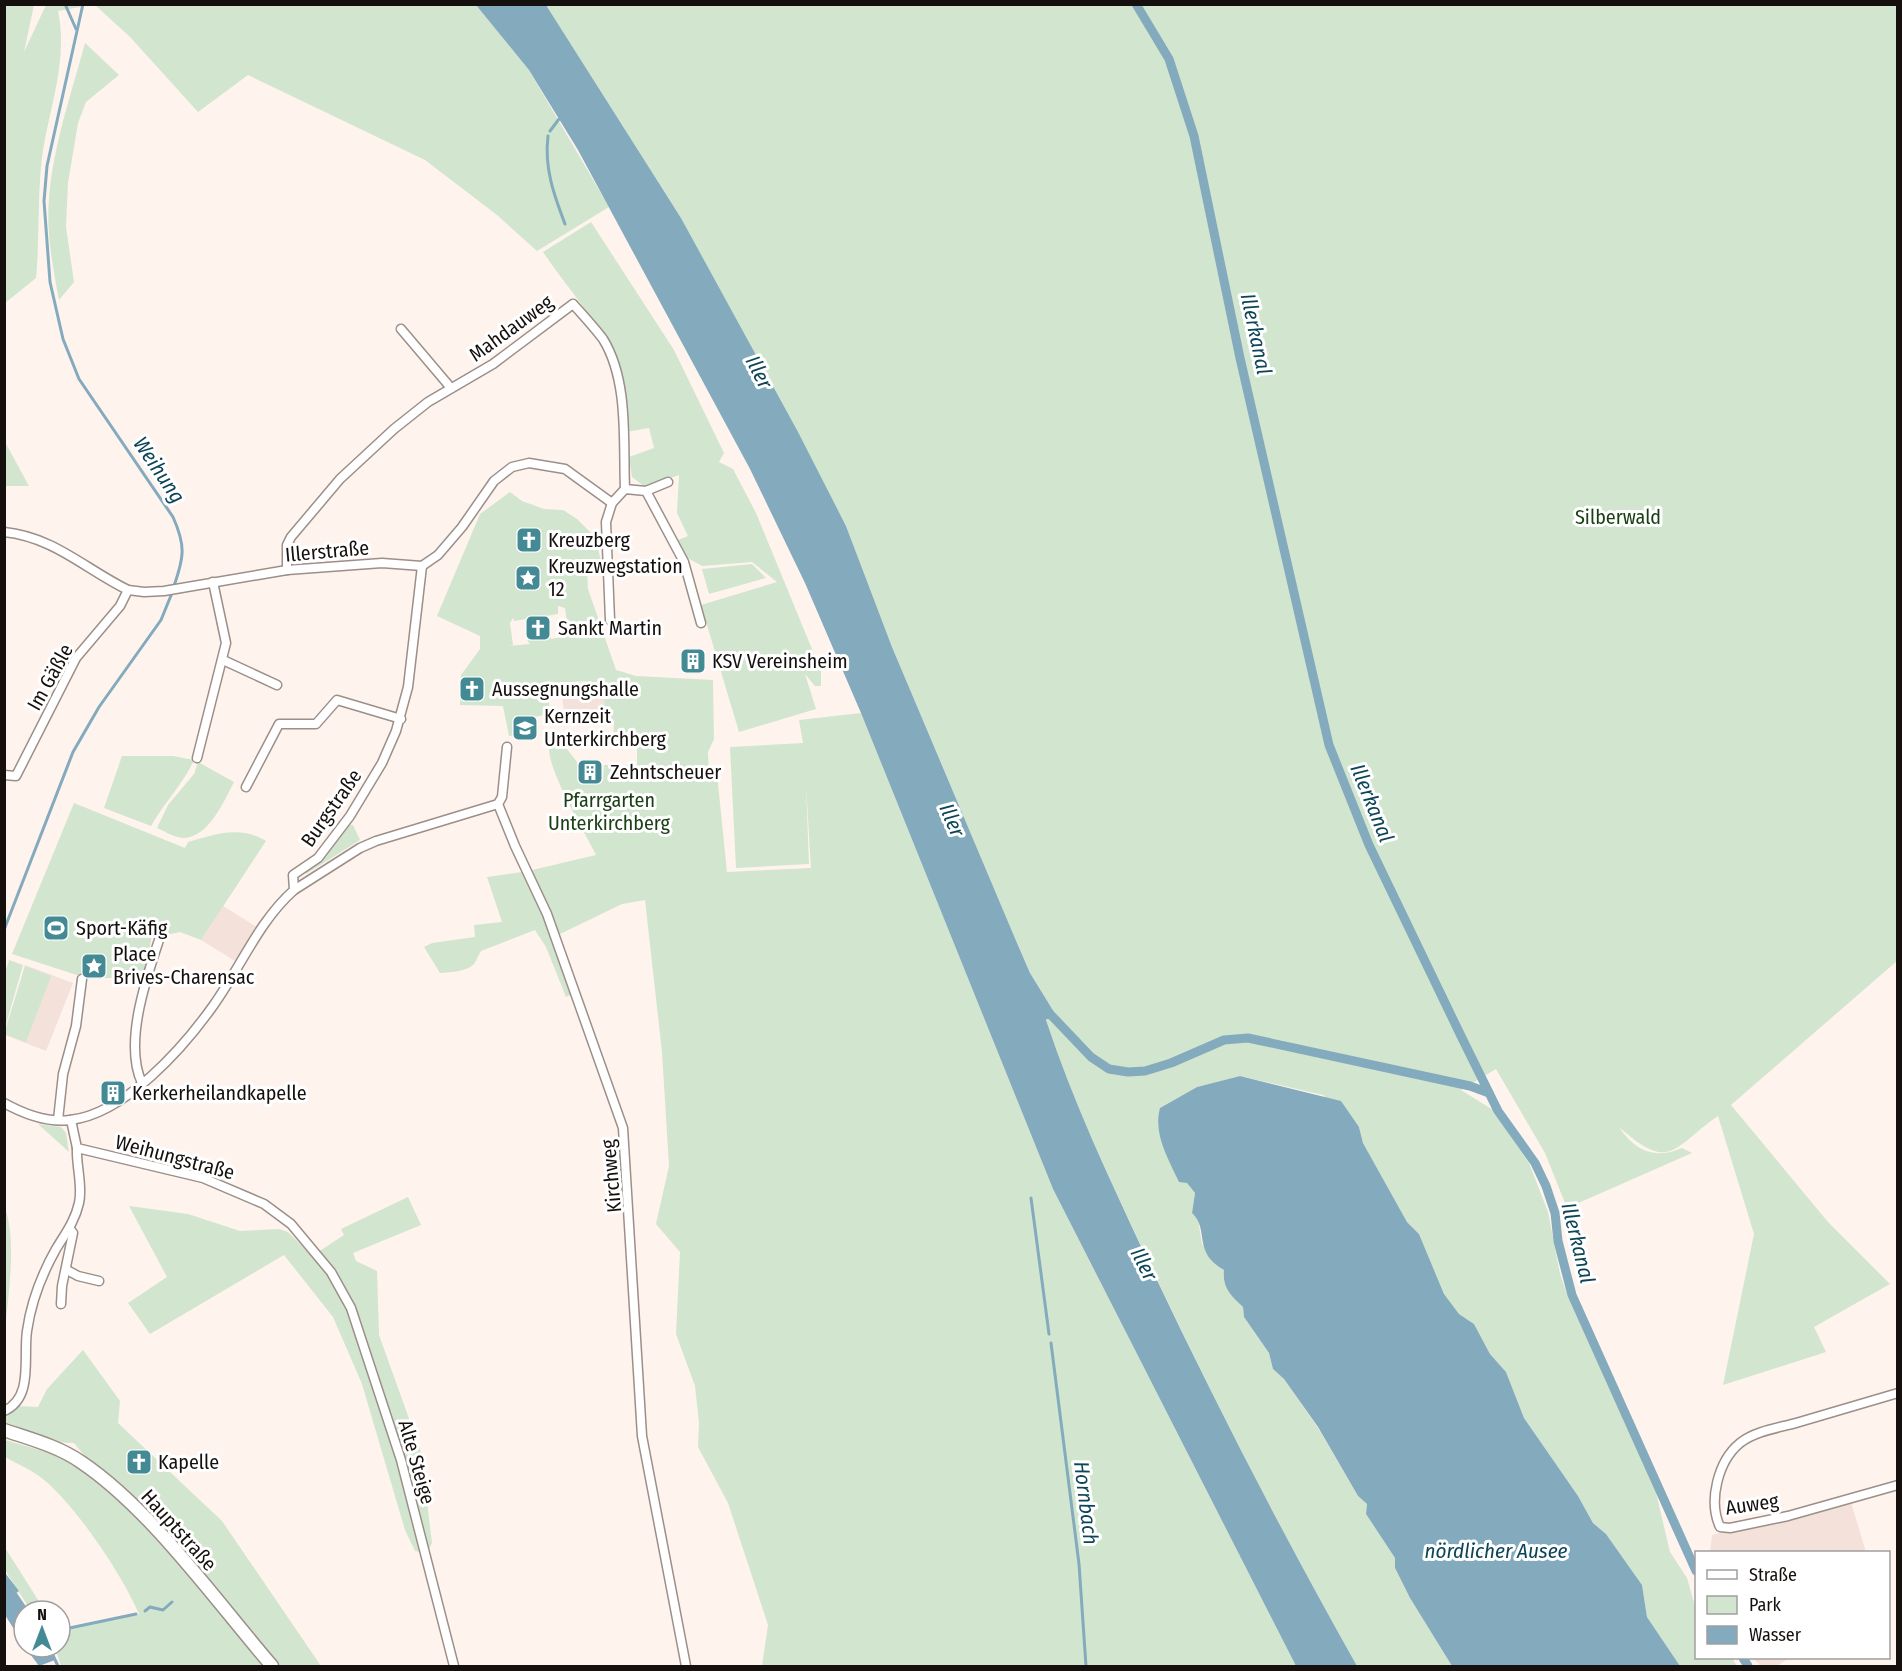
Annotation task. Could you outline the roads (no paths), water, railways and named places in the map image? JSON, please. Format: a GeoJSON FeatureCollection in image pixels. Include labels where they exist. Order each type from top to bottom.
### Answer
{"type":"FeatureCollection","features":[{"type":"Feature","properties":{"kind":"main road","name":"Hauptstraße"},"geometry":{"type":"LineString","coordinates":[[4,1430],[44,1443],[80,1461],[137,1510],[272,1666]]}},
{"type":"Feature","properties":{"kind":"street","name":"Mahdauweg"},"geometry":{"type":"LineString","coordinates":[[287,570],[287,545],[291,537],[340,479],[394,429],[451,388],[493,364],[573,304],[603,339],[613,361],[620,395],[625,489]]}},
{"type":"Feature","properties":{"kind":"street"},"geometry":{"type":"LineString","coordinates":[[401,329],[451,388]]}},
{"type":"Feature","properties":{"kind":"street"},"geometry":{"type":"LineString","coordinates":[[422,566],[438,555],[462,527],[494,481],[512,467],[529,464],[565,469],[612,503]]}},
{"type":"Feature","properties":{"kind":"street"},"geometry":{"type":"LineString","coordinates":[[610,620],[606,522],[612,503],[625,489],[646,491],[668,482]]}},
{"type":"Feature","properties":{"kind":"street"},"geometry":{"type":"LineString","coordinates":[[646,491],[684,562],[701,623]]}},
{"type":"Feature","properties":{"kind":"street","name":"Illerstraße"},"geometry":{"type":"LineString","coordinates":[[4,532],[26,534],[47,542],[128,590],[144,592],[164,591],[287,570],[382,563],[422,566]]}},
{"type":"Feature","properties":{"kind":"street","name":"Burgstraße"},"geometry":{"type":"LineString","coordinates":[[71,1120],[97,1112],[142,1083],[178,1051],[213,1005],[267,918],[294,890],[293,876],[318,858],[350,816],[382,763],[399,719],[410,672],[422,566]]}},
{"type":"Feature","properties":{"kind":"street"},"geometry":{"type":"LineString","coordinates":[[196,758],[226,643],[213,582]]}},
{"type":"Feature","properties":{"kind":"street","name":"Im Gäßle"},"geometry":{"type":"LineString","coordinates":[[4,775],[16,776],[76,658],[120,606],[128,590]]}},
{"type":"Feature","properties":{"kind":"street"},"geometry":{"type":"LineString","coordinates":[[223,660],[277,685]]}},
{"type":"Feature","properties":{"kind":"street"},"geometry":{"type":"LineString","coordinates":[[246,787],[279,724],[316,724],[337,700],[399,719]]}},
{"type":"Feature","properties":{"kind":"street"},"geometry":{"type":"LineString","coordinates":[[294,890],[360,848],[376,841],[498,804],[502,797],[507,747]]}},
{"type":"Feature","properties":{"kind":"street","name":"Kirchweg"},"geometry":{"type":"LineString","coordinates":[[498,804],[519,857],[547,914],[623,1128],[642,1436],[686,1666]]}},
{"type":"Feature","properties":{"kind":"street"},"geometry":{"type":"LineString","coordinates":[[142,1083],[136,1061],[139,1010],[160,937]]}},
{"type":"Feature","properties":{"kind":"street"},"geometry":{"type":"LineString","coordinates":[[58,1120],[63,1074],[76,1026],[82,979]]}},
{"type":"Feature","properties":{"kind":"street"},"geometry":{"type":"LineString","coordinates":[[4,1103],[24,1113],[58,1120],[71,1120],[77,1148],[79,1203],[70,1228],[56,1248],[34,1298],[27,1332],[26,1372],[21,1395],[13,1407],[4,1411]]}},
{"type":"Feature","properties":{"kind":"street","name":"Weihungstraße"},"geometry":{"type":"LineString","coordinates":[[77,1148],[203,1178],[264,1204],[295,1229],[331,1272]]}},
{"type":"Feature","properties":{"kind":"street"},"geometry":{"type":"LineString","coordinates":[[61,1304],[62,1286],[73,1233],[70,1228]]}},
{"type":"Feature","properties":{"kind":"street"},"geometry":{"type":"LineString","coordinates":[[67,1270],[78,1276],[99,1281]]}},
{"type":"Feature","properties":{"kind":"street","name":"Alte Steige"},"geometry":{"type":"LineString","coordinates":[[331,1272],[351,1308],[401,1460],[454,1666]]}},
{"type":"Feature","properties":{"kind":"street","name":"Auweg"},"geometry":{"type":"LineString","coordinates":[[1898,1393],[1765,1432],[1739,1444],[1719,1475],[1715,1498],[1717,1520],[1720,1527],[1730,1528],[1788,1516],[1898,1485]]}},
{"type":"Feature","properties":{"kind":"water","name":"Iller"},"geometry":{"type":"Polygon","coordinates":[[[476,5],[546,5],[681,218],[798,432],[846,526],[892,647],[1030,973],[1054,1012],[1046,1020],[1080,1111],[1106,1170],[1222,1413],[1357,1666],[1296,1666],[1053,1189],[861,713],[805,583],[750,469],[578,150],[529,70],[476,5]]]}},
{"type":"Feature","properties":{"kind":"water","name":"nördlicher Ausee"},"geometry":{"type":"Polygon","coordinates":[[[1240,1076],[1341,1101],[1359,1127],[1363,1143],[1407,1222],[1419,1234],[1444,1294],[1459,1314],[1474,1324],[1490,1354],[1506,1372],[1524,1418],[1578,1496],[1593,1523],[1606,1534],[1642,1585],[1647,1617],[1680,1666],[1452,1666],[1410,1598],[1395,1568],[1395,1558],[1366,1514],[1367,1504],[1358,1496],[1318,1427],[1284,1379],[1273,1369],[1269,1353],[1244,1317],[1243,1307],[1226,1287],[1224,1270],[1208,1256],[1200,1227],[1192,1213],[1195,1193],[1187,1183],[1179,1182],[1166,1155],[1158,1127],[1160,1108],[1197,1087],[1240,1076]]]}},
{"type":"Feature","properties":{"kind":"water"},"geometry":{"type":"Polygon","coordinates":[[[4,1574],[21,1599],[12,1599],[12,1626],[5,1615],[4,1574]]]}},
{"type":"Feature","properties":{"kind":"water"},"geometry":{"type":"Polygon","coordinates":[[[34,1659],[55,1660],[39,1666],[34,1659]]]}},
{"type":"Feature","properties":{"kind":"waterway","name":"Weihung"},"geometry":{"type":"LineString","coordinates":[[65,4],[76,29]]}},
{"type":"Feature","properties":{"kind":"waterway","name":"Weihung"},"geometry":{"type":"LineString","coordinates":[[83,4],[47,166],[44,201],[50,282],[63,339],[79,379],[173,517],[182,544],[182,559],[174,586]]}},
{"type":"Feature","properties":{"kind":"waterway","name":"Illerkanal"},"geometry":{"type":"LineString","coordinates":[[1136,4],[1169,59],[1194,136],[1240,358],[1329,745],[1369,845],[1461,1036],[1498,1111],[1535,1163],[1546,1186],[1555,1213],[1558,1241],[1572,1295],[1695,1569]]}},
{"type":"Feature","properties":{"kind":"waterway"},"geometry":{"type":"LineString","coordinates":[[550,131],[559,119]]}},
{"type":"Feature","properties":{"kind":"waterway"},"geometry":{"type":"LineString","coordinates":[[548,136],[549,170],[565,224]]}},
{"type":"Feature","properties":{"kind":"waterway","name":"Weihung"},"geometry":{"type":"LineString","coordinates":[[4,930],[73,752],[99,707],[161,620],[172,593]]}},
{"type":"Feature","properties":{"kind":"waterway"},"geometry":{"type":"LineString","coordinates":[[1040,1013],[1051,1015],[1091,1057],[1109,1069],[1128,1072],[1145,1071],[1171,1063],[1224,1040],[1248,1038],[1470,1086],[1489,1093]]}},
{"type":"Feature","properties":{"kind":"waterway","name":"Hornbach"},"geometry":{"type":"LineString","coordinates":[[1031,1198],[1049,1334]]}},
{"type":"Feature","properties":{"kind":"waterway","name":"Hornbach"},"geometry":{"type":"LineString","coordinates":[[1051,1343],[1079,1564],[1086,1666]]}},
{"type":"Feature","properties":{"kind":"waterway","name":"Weihung"},"geometry":{"type":"LineString","coordinates":[[4,1574],[17,1591]]}},
{"type":"Feature","properties":{"kind":"waterway"},"geometry":{"type":"LineString","coordinates":[[145,1611],[150,1607],[163,1610],[172,1602]]}},
{"type":"Feature","properties":{"kind":"waterway"},"geometry":{"type":"LineString","coordinates":[[72,1627],[136,1614]]}},
{"type":"Feature","properties":{"kind":"waterway","name":"Weihung"},"geometry":{"type":"LineString","coordinates":[[55,1659],[58,1666]]}},
{"type":"Feature","properties":{"kind":"waterway","name":"Illerkanal"},"geometry":{"type":"LineString","coordinates":[[1744,1659],[1748,1666]]}},
{"type":"Feature","properties":{"kind":"place","name":"Kreuzberg"},"geometry":{"type":"Point","coordinates":[529,540]}},
{"type":"Feature","properties":{"kind":"place","name":"Kreuzwegstation 12"},"geometry":{"type":"Point","coordinates":[528,578]}},
{"type":"Feature","properties":{"kind":"place","name":"Sankt Martin"},"geometry":{"type":"Point","coordinates":[538,628]}},
{"type":"Feature","properties":{"kind":"place","name":"KSV Vereinsheim"},"geometry":{"type":"Point","coordinates":[693,661]}},
{"type":"Feature","properties":{"kind":"place","name":"Aussegnungshalle"},"geometry":{"type":"Point","coordinates":[472,689]}},
{"type":"Feature","properties":{"kind":"place","name":"Kernzeit Unterkirchberg"},"geometry":{"type":"Point","coordinates":[525,728]}},
{"type":"Feature","properties":{"kind":"place","name":"Zehntscheuer"},"geometry":{"type":"Point","coordinates":[590,772]}},
{"type":"Feature","properties":{"kind":"place","name":"Sport-Käfig"},"geometry":{"type":"Point","coordinates":[56,928]}},
{"type":"Feature","properties":{"kind":"place","name":"Place Brives-Charensac"},"geometry":{"type":"Point","coordinates":[94,966]}},
{"type":"Feature","properties":{"kind":"place","name":"Kerkerheilandkapelle"},"geometry":{"type":"Point","coordinates":[113,1093]}},
{"type":"Feature","properties":{"kind":"place","name":"Kapelle"},"geometry":{"type":"Point","coordinates":[139,1462]}},
{"type":"Feature","properties":{"kind":"park label","name":"Silberwald"},"geometry":{"type":"Point","coordinates":[1618,517]}},
{"type":"Feature","properties":{"kind":"park label","name":"Pfarrgarten Unterkirchberg"},"geometry":{"type":"Point","coordinates":[609,812]}}]}
